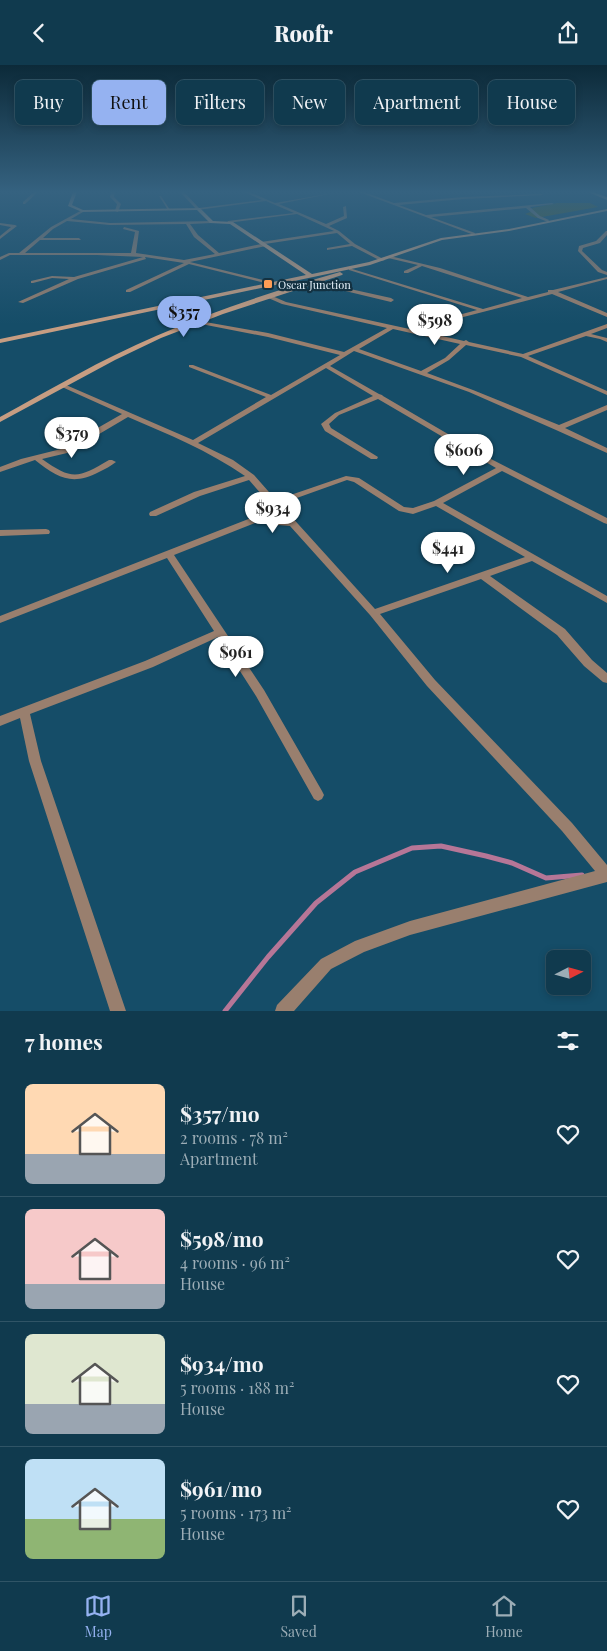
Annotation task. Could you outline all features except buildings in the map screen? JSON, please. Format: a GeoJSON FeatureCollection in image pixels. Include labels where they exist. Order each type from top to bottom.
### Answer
{"type":"FeatureCollection","features":[{"type":"Feature","properties":{"kind":"main road"},"geometry":{"type":"LineString","coordinates":[[250,236],[309,275]]}},
{"type":"Feature","properties":{"kind":"main road"},"geometry":{"type":"LineString","coordinates":[[0,341],[269,283],[351,268],[390,257],[437,240],[461,236]]}},
{"type":"Feature","properties":{"kind":"main road"},"geometry":{"type":"LineString","coordinates":[[0,420],[154,339],[196,321],[268,296],[314,283],[351,268]]}},
{"type":"Feature","properties":{"kind":"street"},"geometry":{"type":"LineString","coordinates":[[20,254],[43,236]]}},
{"type":"Feature","properties":{"kind":"street"},"geometry":{"type":"LineString","coordinates":[[133,255],[136,236]]}},
{"type":"Feature","properties":{"kind":"street"},"geometry":{"type":"LineString","coordinates":[[196,236],[218,254]]}},
{"type":"Feature","properties":{"kind":"street"},"geometry":{"type":"LineString","coordinates":[[128,291],[186,262],[262,244],[312,236]]}},
{"type":"Feature","properties":{"kind":"street"},"geometry":{"type":"LineString","coordinates":[[343,236],[354,245],[383,259]]}},
{"type":"Feature","properties":{"kind":"street"},"geometry":{"type":"LineString","coordinates":[[603,236],[598,241],[583,246],[580,249],[580,253],[600,271],[607,274]]}},
{"type":"Feature","properties":{"kind":"street"},"geometry":{"type":"LineString","coordinates":[[39,239],[78,239]]}},
{"type":"Feature","properties":{"kind":"street"},"geometry":{"type":"LineString","coordinates":[[329,249],[354,245]]}},
{"type":"Feature","properties":{"kind":"street"},"geometry":{"type":"LineString","coordinates":[[91,246],[99,253]]}},
{"type":"Feature","properties":{"kind":"street"},"geometry":{"type":"LineString","coordinates":[[0,259],[9,254],[99,253],[149,256],[186,262],[269,283]]}},
{"type":"Feature","properties":{"kind":"street"},"geometry":{"type":"LineString","coordinates":[[21,302],[76,278],[149,256]]}},
{"type":"Feature","properties":{"kind":"street"},"geometry":{"type":"LineString","coordinates":[[390,257],[526,298]]}},
{"type":"Feature","properties":{"kind":"street"},"geometry":{"type":"LineString","coordinates":[[406,272],[420,266]]}},
{"type":"Feature","properties":{"kind":"street"},"geometry":{"type":"LineString","coordinates":[[351,268],[481,310]]}},
{"type":"Feature","properties":{"kind":"street"},"geometry":{"type":"LineString","coordinates":[[33,282],[52,277],[76,278]]}},
{"type":"Feature","properties":{"kind":"street"},"geometry":{"type":"LineString","coordinates":[[416,331],[442,321],[550,291],[605,281]]}},
{"type":"Feature","properties":{"kind":"street"},"geometry":{"type":"LineString","coordinates":[[314,283],[391,300]]}},
{"type":"Feature","properties":{"kind":"street"},"geometry":{"type":"LineString","coordinates":[[550,291],[607,315]]}},
{"type":"Feature","properties":{"kind":"street"},"geometry":{"type":"LineString","coordinates":[[268,296],[284,303],[523,356],[607,393]]}},
{"type":"Feature","properties":{"kind":"street"},"geometry":{"type":"LineString","coordinates":[[196,321],[268,335],[343,353]]}},
{"type":"Feature","properties":{"kind":"street"},"geometry":{"type":"LineString","coordinates":[[193,443],[343,353],[392,327]]}},
{"type":"Feature","properties":{"kind":"street"},"geometry":{"type":"LineString","coordinates":[[523,356],[607,327]]}},
{"type":"Feature","properties":{"kind":"street"},"geometry":{"type":"LineString","coordinates":[[597,330],[604,339]]}},
{"type":"Feature","properties":{"kind":"street"},"geometry":{"type":"LineString","coordinates":[[585,334],[604,339]]}},
{"type":"Feature","properties":{"kind":"street"},"geometry":{"type":"LineString","coordinates":[[423,373],[446,359],[466,342]]}},
{"type":"Feature","properties":{"kind":"street"},"geometry":{"type":"LineString","coordinates":[[353,349],[423,373],[559,428],[607,451]]}},
{"type":"Feature","properties":{"kind":"street"},"geometry":{"type":"LineString","coordinates":[[191,365],[271,397]]}},
{"type":"Feature","properties":{"kind":"street"},"geometry":{"type":"LineString","coordinates":[[325,365],[472,452],[607,521]]}},
{"type":"Feature","properties":{"kind":"street"},"geometry":{"type":"LineString","coordinates":[[64,386],[193,443],[230,462],[251,477],[373,613],[431,683],[568,827],[607,875],[410,928],[360,946],[326,964],[283,1011]]}},
{"type":"Feature","properties":{"kind":"street"},"geometry":{"type":"LineString","coordinates":[[374,457],[328,429],[325,424],[337,414],[380,397]]}},
{"type":"Feature","properties":{"kind":"street"},"geometry":{"type":"LineString","coordinates":[[559,428],[607,407]]}},
{"type":"Feature","properties":{"kind":"street"},"geometry":{"type":"LineString","coordinates":[[0,470],[24,461],[64,451],[127,414]]}},
{"type":"Feature","properties":{"kind":"street"},"geometry":{"type":"LineString","coordinates":[[38,459],[73,479],[82,478],[112,462]]}},
{"type":"Feature","properties":{"kind":"street"},"geometry":{"type":"LineString","coordinates":[[0,620],[254,520],[267,507],[275,503],[346,478],[356,479],[405,510],[413,511],[437,503],[502,468]]}},
{"type":"Feature","properties":{"kind":"street"},"geometry":{"type":"LineString","coordinates":[[152,514],[197,494],[251,477]]}},
{"type":"Feature","properties":{"kind":"street"},"geometry":{"type":"LineString","coordinates":[[437,503],[607,600]]}},
{"type":"Feature","properties":{"kind":"street"},"geometry":{"type":"LineString","coordinates":[[254,520],[294,524]]}},
{"type":"Feature","properties":{"kind":"street"},"geometry":{"type":"LineString","coordinates":[[0,533],[46,532]]}},
{"type":"Feature","properties":{"kind":"street"},"geometry":{"type":"LineString","coordinates":[[168,553],[260,693],[318,795]]}},
{"type":"Feature","properties":{"kind":"street"},"geometry":{"type":"LineString","coordinates":[[373,613],[484,576],[531,558]]}},
{"type":"Feature","properties":{"kind":"street"},"geometry":{"type":"LineString","coordinates":[[484,576],[560,632],[588,663],[607,679]]}},
{"type":"Feature","properties":{"kind":"street"},"geometry":{"type":"LineString","coordinates":[[0,721],[149,664],[221,633]]}},
{"type":"Feature","properties":{"kind":"street"},"geometry":{"type":"LineString","coordinates":[[24,713],[35,761],[118,1011]]}},
{"type":"Feature","properties":{"kind":"waterway"},"geometry":{"type":"LineString","coordinates":[[225,1011],[268,957],[316,903],[355,872],[412,848],[441,846],[486,856],[512,863],[546,878],[582,875]]}},
{"type":"Feature","properties":{"kind":"place","name":"Oscar Junction"},"geometry":{"type":"Point","coordinates":[268,284]}}]}
